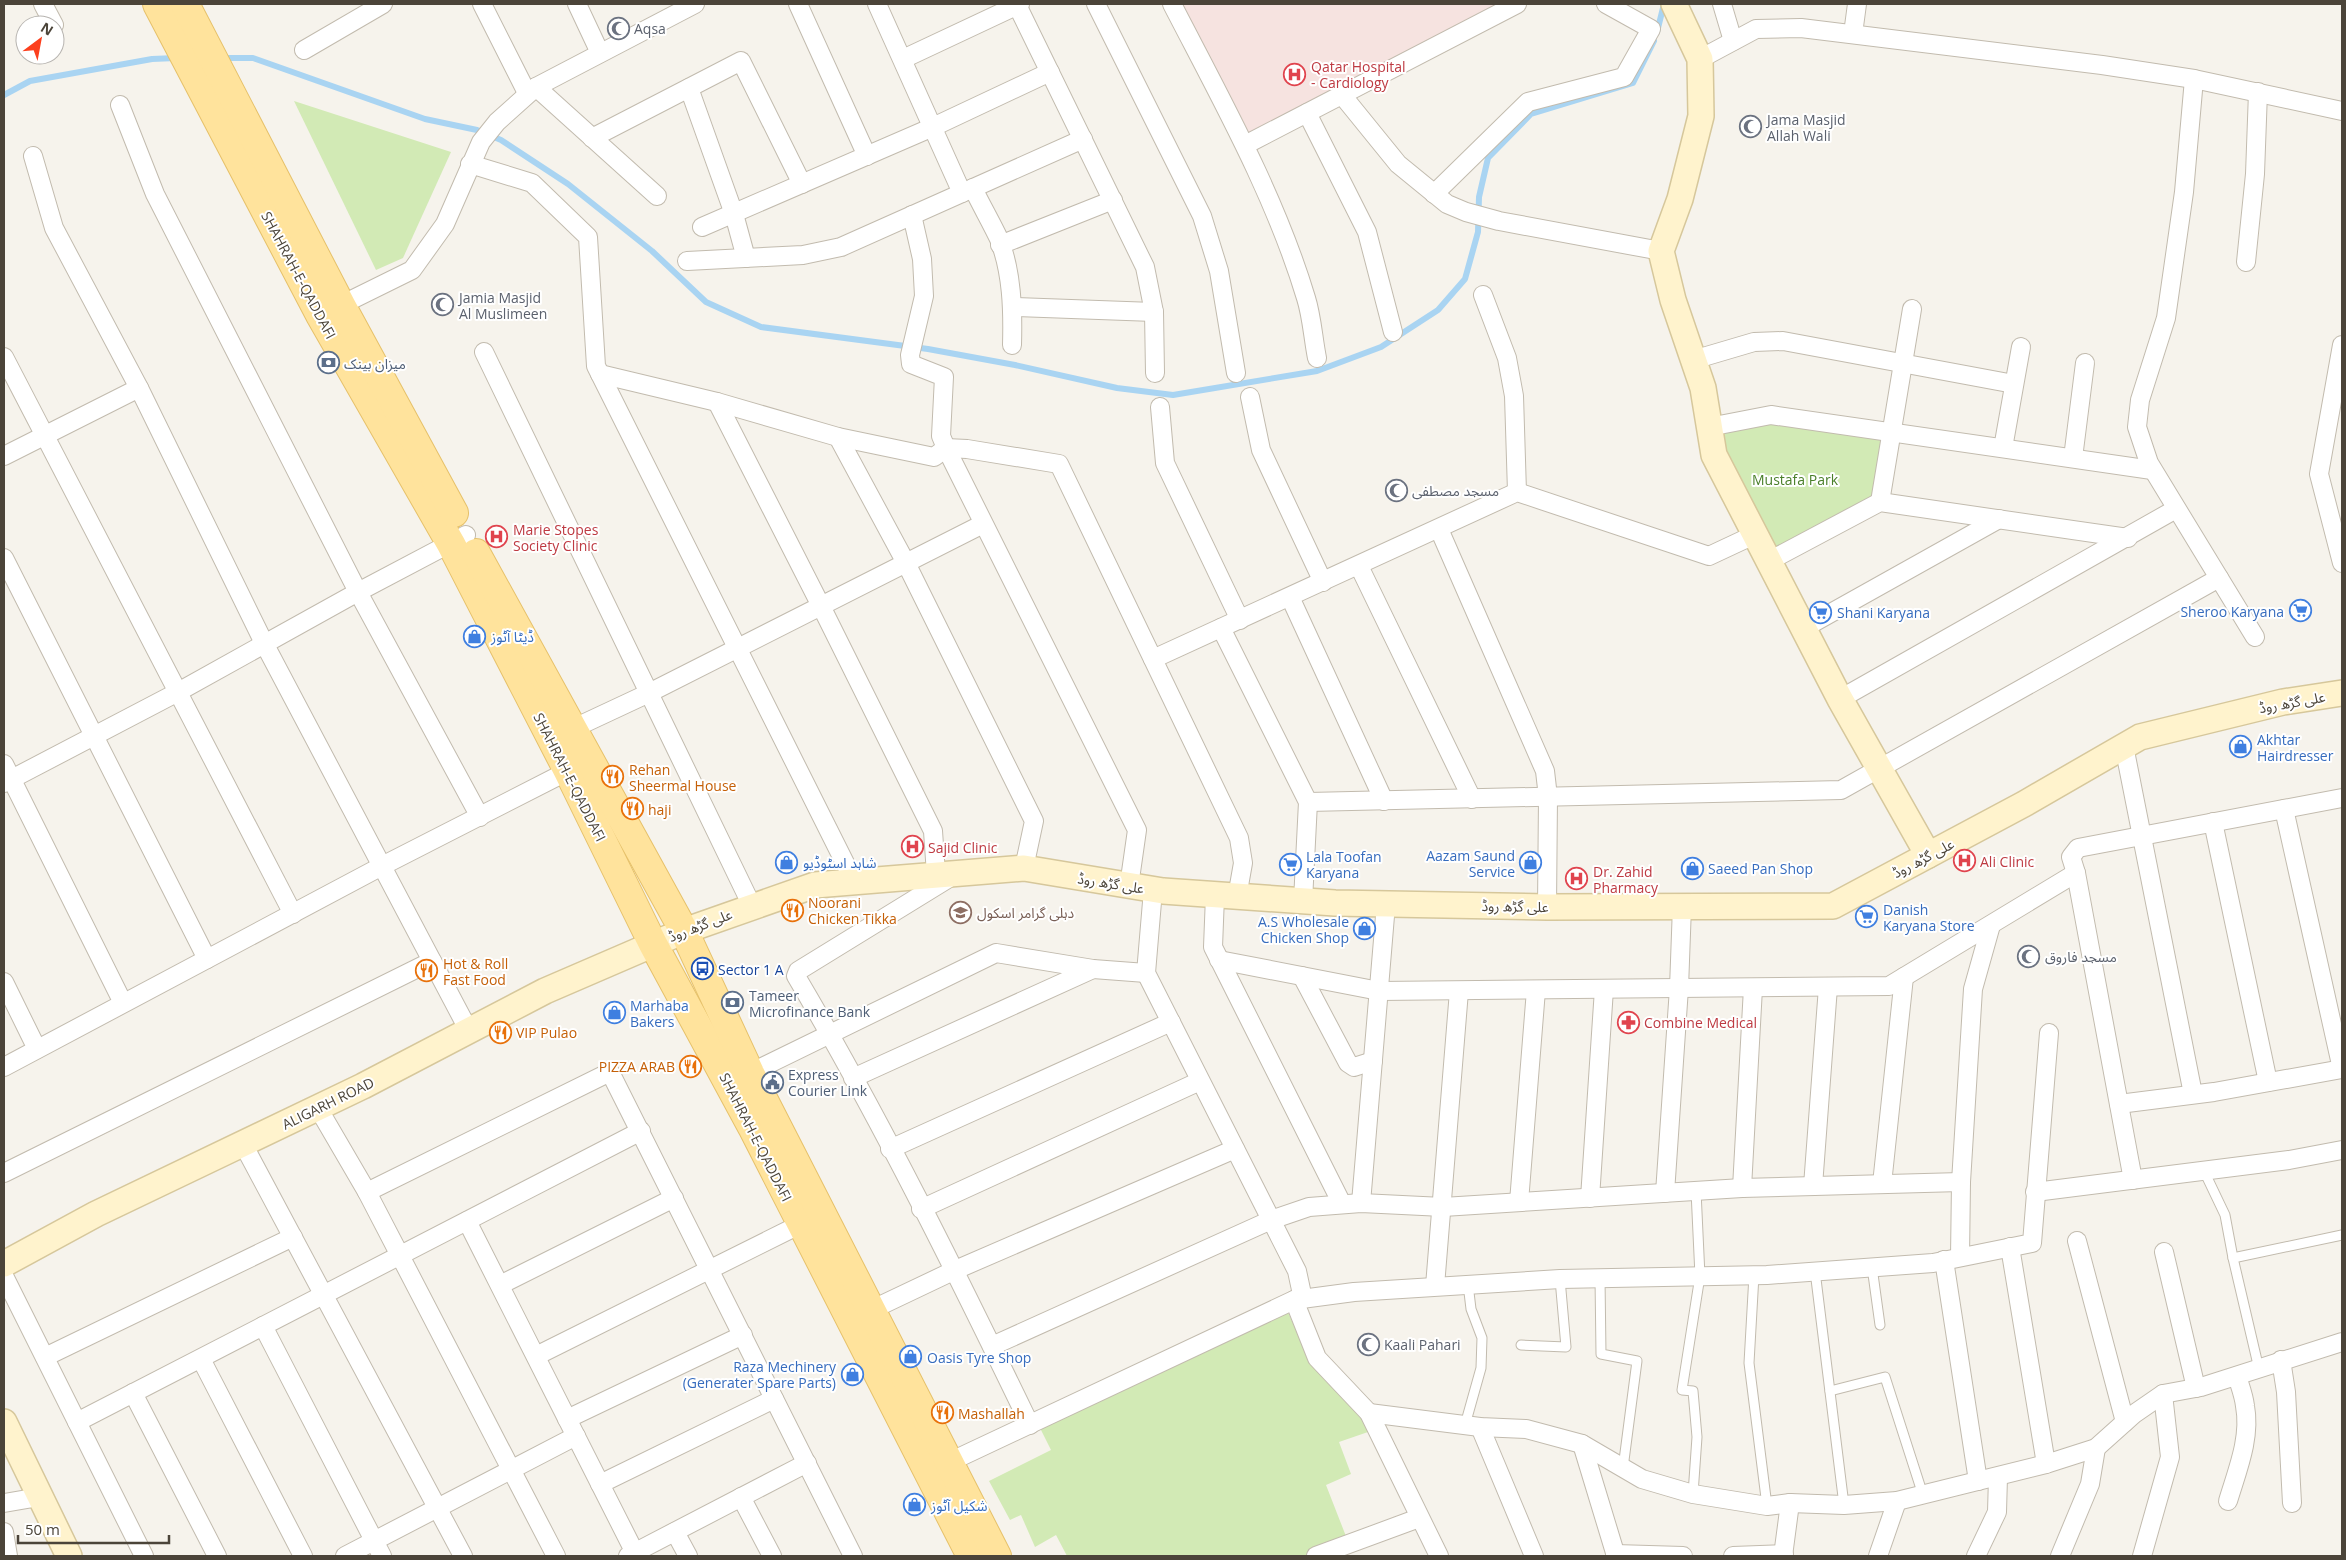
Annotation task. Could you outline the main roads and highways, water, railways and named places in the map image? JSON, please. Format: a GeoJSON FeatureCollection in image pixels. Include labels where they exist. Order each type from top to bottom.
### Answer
{"type":"FeatureCollection","features":[{"type":"Feature","properties":{"kind":"main road","name":"SHAHRAH-E-QADDAFI"},"geometry":{"type":"LineString","coordinates":[[157,4],[226,110],[330,310],[458,540],[572,729],[684,931],[750,1073],[871,1310],[938,1468],[971,1556]]}},
{"type":"Feature","properties":{"kind":"main road","name":"SHAHRAH-E-QADDAFI"},"geometry":{"type":"LineString","coordinates":[[185,4],[226,110]]}},
{"type":"Feature","properties":{"kind":"main road"},"geometry":{"type":"LineString","coordinates":[[1675,5],[1700,59],[1701,116],[1680,199],[1661,251],[1673,300],[1703,388],[1714,455],[1840,699],[1928,856]]}},
{"type":"Feature","properties":{"kind":"main road","name":"SHAHRAH-E-QADDAFI"},"geometry":{"type":"LineString","coordinates":[[458,540],[653,944],[801,1224],[938,1468],[997,1556]]}},
{"type":"Feature","properties":{"kind":"main road","name":"علی گڑھ روڈ"},"geometry":{"type":"LineString","coordinates":[[653,944],[752,906],[815,885],[1024,868],[1141,888],[1303,901],[1547,907],[1833,906],[2024,804],[2140,736],[2284,702],[2342,693]]}},
{"type":"Feature","properties":{"kind":"main road","name":"ALIGARH ROAD"},"geometry":{"type":"LineString","coordinates":[[4,1264],[96,1214],[318,1108],[545,991],[653,944]]}},
{"type":"Feature","properties":{"kind":"main road"},"geometry":{"type":"LineString","coordinates":[[4,1422],[69,1556]]}},
{"type":"Feature","properties":{"kind":"waterway"},"geometry":{"type":"LineString","coordinates":[[1657,32],[1664,4]]}},
{"type":"Feature","properties":{"kind":"waterway"},"geometry":{"type":"LineString","coordinates":[[221,58],[253,58],[425,119],[477,130],[501,140],[568,184],[652,251],[706,302],[761,327],[928,349],[1015,365],[1117,388],[1173,395],[1317,371],[1381,347],[1438,310],[1465,279],[1478,232],[1479,197],[1488,158],[1531,114],[1633,83],[1654,41]]}},
{"type":"Feature","properties":{"kind":"waterway"},"geometry":{"type":"LineString","coordinates":[[4,95],[30,81],[152,59],[176,58]]}},
{"type":"Feature","properties":{"kind":"place","name":"Aqsa"},"geometry":{"type":"Point","coordinates":[618,28]}},
{"type":"Feature","properties":{"kind":"place","name":"Qatar Hospital - Cardiology"},"geometry":{"type":"Point","coordinates":[1295,74]}},
{"type":"Feature","properties":{"kind":"place","name":"Jama Masjid Allah Wali"},"geometry":{"type":"Point","coordinates":[1751,127]}},
{"type":"Feature","properties":{"kind":"place","name":"Jamia Masjid Al Muslimeen"},"geometry":{"type":"Point","coordinates":[443,305]}},
{"type":"Feature","properties":{"kind":"place","name":"میزان بینک"},"geometry":{"type":"Point","coordinates":[328,363]}},
{"type":"Feature","properties":{"kind":"place","name":"مسجد مصطفی"},"geometry":{"type":"Point","coordinates":[1396,490]}},
{"type":"Feature","properties":{"kind":"place","name":"Marie Stopes Society Clinic"},"geometry":{"type":"Point","coordinates":[497,537]}},
{"type":"Feature","properties":{"kind":"place","name":"Sheroo Karyana"},"geometry":{"type":"Point","coordinates":[2300,611]}},
{"type":"Feature","properties":{"kind":"place","name":"Shani Karyana"},"geometry":{"type":"Point","coordinates":[1821,612]}},
{"type":"Feature","properties":{"kind":"place","name":"ڈیٹا آٹوز"},"geometry":{"type":"Point","coordinates":[475,636]}},
{"type":"Feature","properties":{"kind":"place","name":"Akhtar Hairdresser"},"geometry":{"type":"Point","coordinates":[2241,747]}},
{"type":"Feature","properties":{"kind":"place","name":"Rehan Sheermal House"},"geometry":{"type":"Point","coordinates":[613,777]}},
{"type":"Feature","properties":{"kind":"place","name":"haji"},"geometry":{"type":"Point","coordinates":[632,809]}},
{"type":"Feature","properties":{"kind":"place","name":"Sajid Clinic"},"geometry":{"type":"Point","coordinates":[912,847]}},
{"type":"Feature","properties":{"kind":"place","name":"Ali Clinic"},"geometry":{"type":"Point","coordinates":[1964,861]}},
{"type":"Feature","properties":{"kind":"place","name":"شاہد اسٹوڈیو"},"geometry":{"type":"Point","coordinates":[787,862]}},
{"type":"Feature","properties":{"kind":"place","name":"Aazam Saund Service"},"geometry":{"type":"Point","coordinates":[1531,863]}},
{"type":"Feature","properties":{"kind":"place","name":"Lala Toofan Karyana"},"geometry":{"type":"Point","coordinates":[1290,864]}},
{"type":"Feature","properties":{"kind":"place","name":"Saeed Pan Shop"},"geometry":{"type":"Point","coordinates":[1692,868]}},
{"type":"Feature","properties":{"kind":"place","name":"Dr. Zahid Pharmacy"},"geometry":{"type":"Point","coordinates":[1577,879]}},
{"type":"Feature","properties":{"kind":"place","name":"Noorani Chicken Tikka"},"geometry":{"type":"Point","coordinates":[792,910]}},
{"type":"Feature","properties":{"kind":"place","name":"دہلی گرامر اسکول"},"geometry":{"type":"Point","coordinates":[961,912]}},
{"type":"Feature","properties":{"kind":"place","name":"Danish Karyana Store"},"geometry":{"type":"Point","coordinates":[1867,917]}},
{"type":"Feature","properties":{"kind":"place","name":"A.S Wholesale Chicken Shop"},"geometry":{"type":"Point","coordinates":[1365,929]}},
{"type":"Feature","properties":{"kind":"place","name":"مسجد فاروق"},"geometry":{"type":"Point","coordinates":[2029,956]}},
{"type":"Feature","properties":{"kind":"place","name":"Sector 1 A"},"geometry":{"type":"Point","coordinates":[702,969]}},
{"type":"Feature","properties":{"kind":"place","name":"Hot & Roll Fast Food"},"geometry":{"type":"Point","coordinates":[427,971]}},
{"type":"Feature","properties":{"kind":"place","name":"Tameer Microfinance Bank"},"geometry":{"type":"Point","coordinates":[733,1003]}},
{"type":"Feature","properties":{"kind":"place","name":"Marhaba Bakers"},"geometry":{"type":"Point","coordinates":[614,1013]}},
{"type":"Feature","properties":{"kind":"place","name":"Combine Medical"},"geometry":{"type":"Point","coordinates":[1628,1022]}},
{"type":"Feature","properties":{"kind":"place","name":"VIP Pulao"},"geometry":{"type":"Point","coordinates":[500,1032]}},
{"type":"Feature","properties":{"kind":"place","name":"PIZZA ARAB"},"geometry":{"type":"Point","coordinates":[691,1066]}},
{"type":"Feature","properties":{"kind":"place","name":"Express Courier Link"},"geometry":{"type":"Point","coordinates":[772,1082]}},
{"type":"Feature","properties":{"kind":"place","name":"Kaali Pahari"},"geometry":{"type":"Point","coordinates":[1368,1344]}},
{"type":"Feature","properties":{"kind":"place","name":"Oasis Tyre Shop"},"geometry":{"type":"Point","coordinates":[911,1357]}},
{"type":"Feature","properties":{"kind":"place","name":"Raza Mechinery (Generater Spare Parts)"},"geometry":{"type":"Point","coordinates":[852,1374]}},
{"type":"Feature","properties":{"kind":"place","name":"Mashallah"},"geometry":{"type":"Point","coordinates":[942,1413]}},
{"type":"Feature","properties":{"kind":"place","name":"شکیل آٹوز"},"geometry":{"type":"Point","coordinates":[915,1505]}},
{"type":"Feature","properties":{"kind":"park label","name":"Mustafa Park"},"geometry":{"type":"Point","coordinates":[1795,479]}}]}
